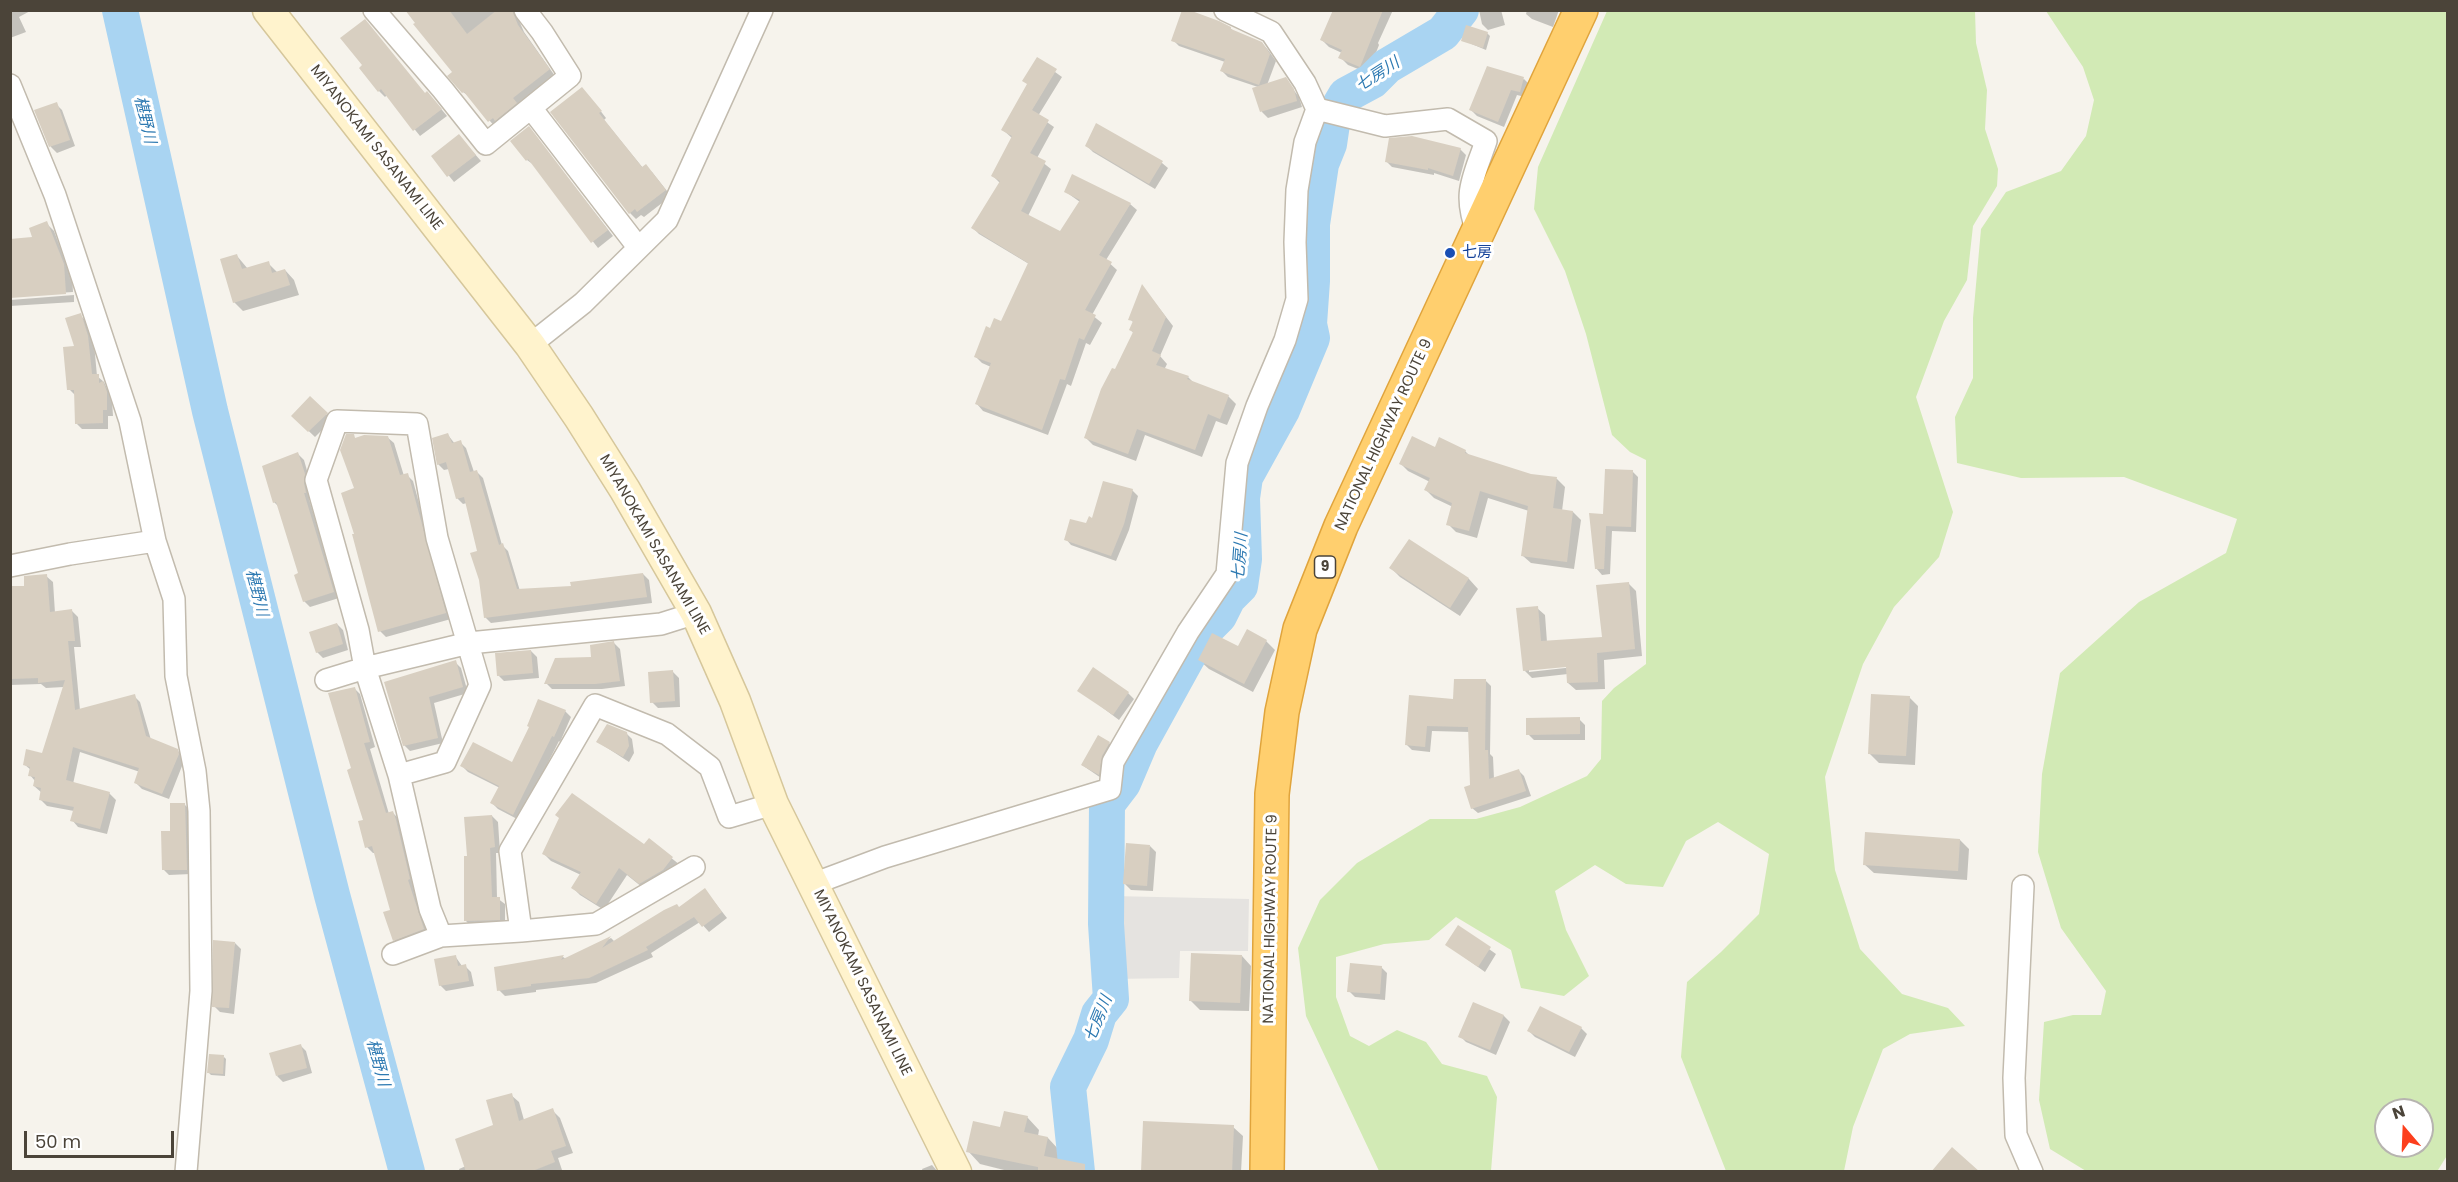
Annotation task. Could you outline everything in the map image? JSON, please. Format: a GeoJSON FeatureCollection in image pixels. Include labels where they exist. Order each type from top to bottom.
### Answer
{"type":"FeatureCollection","features":[{"type":"Feature","properties":{"kind":"highway","name":"NATIONAL HIGHWAY ROUTE 9"},"geometry":{"type":"LineString","coordinates":[[1267,1172],[1272,794],[1282,712],[1300,629],[1341,526],[1581,10]]}},
{"type":"Feature","properties":{"kind":"main road","name":"MIYANOKAMI SASANAMI LINE"},"geometry":{"type":"LineString","coordinates":[[268,10],[530,345],[608,463],[696,613],[735,701],[773,804],[956,1172]]}},
{"type":"Feature","properties":{"kind":"street"},"geometry":{"type":"LineString","coordinates":[[374,10],[486,144],[570,76],[525,10]]}},
{"type":"Feature","properties":{"kind":"street"},"geometry":{"type":"LineString","coordinates":[[530,345],[583,303],[667,220],[762,10]]}},
{"type":"Feature","properties":{"kind":"street"},"geometry":{"type":"LineString","coordinates":[[813,884],[885,857],[1110,789],[1113,762],[1188,632],[1227,574],[1237,463],[1257,406],[1285,340],[1297,299],[1295,243],[1297,190],[1305,142],[1317,109],[1305,83],[1271,32],[1225,10]]}},
{"type":"Feature","properties":{"kind":"street"},"geometry":{"type":"LineString","coordinates":[[1271,10],[1271,32]]}},
{"type":"Feature","properties":{"kind":"street"},"geometry":{"type":"LineString","coordinates":[[10,85],[55,195],[130,421],[155,541],[174,599],[176,676],[195,771],[199,811],[201,991],[186,1172]]}},
{"type":"Feature","properties":{"kind":"street"},"geometry":{"type":"LineString","coordinates":[[531,108],[638,247]]}},
{"type":"Feature","properties":{"kind":"street"},"geometry":{"type":"LineString","coordinates":[[1317,109],[1385,126],[1448,119],[1486,141],[1468,192],[1471,216],[1478,234]]}},
{"type":"Feature","properties":{"kind":"street"},"geometry":{"type":"LineString","coordinates":[[399,775],[445,762],[480,685],[436,538],[417,424],[337,421],[316,480],[358,630],[365,668],[399,775],[430,909],[441,936]]}},
{"type":"Feature","properties":{"kind":"street"},"geometry":{"type":"LineString","coordinates":[[10,566],[155,541]]}},
{"type":"Feature","properties":{"kind":"street"},"geometry":{"type":"LineString","coordinates":[[326,680],[365,668],[469,643],[661,624],[696,613]]}},
{"type":"Feature","properties":{"kind":"street"},"geometry":{"type":"LineString","coordinates":[[521,931],[510,850],[595,705],[668,734],[710,767],[729,817],[773,804]]}},
{"type":"Feature","properties":{"kind":"street"},"geometry":{"type":"LineString","coordinates":[[393,954],[441,936],[596,924],[694,867]]}},
{"type":"Feature","properties":{"kind":"street"},"geometry":{"type":"LineString","coordinates":[[2023,886],[2015,1089],[2016,1135],[2032,1172]]}},
{"type":"Feature","properties":{"kind":"green space"},"geometry":{"type":"Polygon","coordinates":[[[1607,11],[1975,11],[1976,43],[1987,90],[1985,129],[1998,169],[1997,186],[1973,226],[1967,280],[1944,321],[1916,397],[1953,512],[1939,557],[1894,607],[1863,664],[1825,777],[1835,870],[1860,949],[1902,994],[1948,1008],[1965,1026],[1910,1034],[1883,1049],[1853,1127],[1844,1171],[1726,1171],[1681,1057],[1687,982],[1759,914],[1769,854],[1718,822],[1686,841],[1663,887],[1626,884],[1595,865],[1555,891],[1566,930],[1589,976],[1564,996],[1521,988],[1511,950],[1456,917],[1429,940],[1384,944],[1336,957],[1336,997],[1350,1036],[1369,1046],[1397,1030],[1426,1042],[1442,1064],[1487,1076],[1497,1097],[1491,1171],[1379,1171],[1306,1016],[1298,948],[1320,900],[1357,863],[1430,819],[1476,819],[1520,807],[1587,776],[1601,759],[1602,701],[1614,688],[1646,664],[1646,460],[1630,452],[1612,435],[1586,334],[1565,271],[1534,209],[1538,167],[1607,11]]]}},
{"type":"Feature","properties":{"kind":"green space"},"geometry":{"type":"Polygon","coordinates":[[[2046,11],[2447,11],[2448,1154],[2438,1170],[2440,1171],[2086,1171],[2050,1149],[2039,1100],[2044,1022],[2073,1015],[2101,1015],[2106,991],[2061,928],[2038,852],[2042,774],[2060,673],[2139,602],[2226,553],[2237,519],[2124,477],[2021,478],[1957,463],[1955,417],[1973,378],[1973,318],[1981,229],[2006,192],[2061,171],[2086,136],[2094,100],[2083,67],[2046,11]]]}},
{"type":"Feature","properties":{"kind":"shaded area"},"geometry":{"type":"Polygon","coordinates":[[[1112,896],[1249,899],[1248,951],[1180,951],[1179,978],[1112,979],[1112,896]]]}},
{"type":"Feature","properties":{"kind":"building"},"geometry":{"type":"Polygon","coordinates":[[[405,10],[449,10],[467,34],[497,10],[512,10],[518,25],[550,69],[513,98],[517,103],[495,121],[493,118],[488,122],[464,92],[462,93],[447,76],[452,72],[413,24],[415,23],[405,10]]]}},
{"type":"Feature","properties":{"kind":"building"},"geometry":{"type":"Polygon","coordinates":[[[1182,10],[1189,10],[1219,21],[1231,29],[1262,42],[1270,54],[1259,85],[1220,71],[1225,59],[1171,41],[1182,10]]]}},
{"type":"Feature","properties":{"kind":"building"},"geometry":{"type":"Polygon","coordinates":[[[1333,10],[1383,10],[1360,67],[1338,58],[1342,50],[1320,40],[1333,10]]]}},
{"type":"Feature","properties":{"kind":"building"},"geometry":{"type":"Polygon","coordinates":[[[365,19],[425,93],[427,91],[442,109],[413,131],[381,89],[378,92],[359,68],[362,65],[340,38],[365,19]]]}},
{"type":"Feature","properties":{"kind":"building"},"geometry":{"type":"Polygon","coordinates":[[[1466,25],[1488,32],[1483,48],[1461,41],[1466,25]]]}},
{"type":"Feature","properties":{"kind":"building"},"geometry":{"type":"Polygon","coordinates":[[[1037,57],[1057,69],[1032,110],[1049,120],[1030,153],[1046,161],[1021,211],[1060,231],[1080,200],[1064,192],[1072,174],[1131,203],[1099,255],[1112,262],[1085,310],[1096,315],[1084,340],[1079,338],[1065,380],[1060,379],[1042,430],[975,404],[991,363],[974,357],[986,326],[990,328],[994,318],[1001,321],[1028,263],[971,228],[1000,181],[991,176],[1012,136],[1001,130],[1027,84],[1022,81],[1037,57]]]}},
{"type":"Feature","properties":{"kind":"building"},"geometry":{"type":"Polygon","coordinates":[[[1487,66],[1524,77],[1520,92],[1511,90],[1498,122],[1469,110],[1487,66]]]}},
{"type":"Feature","properties":{"kind":"building"},"geometry":{"type":"Polygon","coordinates":[[[1286,77],[1294,89],[1297,101],[1260,112],[1252,88],[1286,77]]]}},
{"type":"Feature","properties":{"kind":"building"},"geometry":{"type":"Polygon","coordinates":[[[582,87],[602,111],[599,113],[642,167],[646,164],[666,190],[637,212],[635,209],[629,214],[550,112],[582,87]]]}},
{"type":"Feature","properties":{"kind":"building"},"geometry":{"type":"Polygon","coordinates":[[[57,102],[70,140],[49,147],[34,110],[57,102]]]}},
{"type":"Feature","properties":{"kind":"building"},"geometry":{"type":"Polygon","coordinates":[[[1096,123],[1163,161],[1149,184],[1085,146],[1096,123]]]}},
{"type":"Feature","properties":{"kind":"building"},"geometry":{"type":"Polygon","coordinates":[[[529,126],[608,230],[591,243],[528,159],[526,161],[510,141],[529,126]]]}},
{"type":"Feature","properties":{"kind":"building"},"geometry":{"type":"Polygon","coordinates":[[[459,134],[476,155],[447,177],[431,156],[459,134]]]}},
{"type":"Feature","properties":{"kind":"building"},"geometry":{"type":"Polygon","coordinates":[[[1412,136],[1461,148],[1453,176],[1428,168],[1428,170],[1385,162],[1389,138],[1412,136]]]}},
{"type":"Feature","properties":{"kind":"building"},"geometry":{"type":"Polygon","coordinates":[[[47,221],[64,264],[66,294],[10,298],[10,239],[32,237],[29,228],[47,221]]]}},
{"type":"Feature","properties":{"kind":"building"},"geometry":{"type":"Polygon","coordinates":[[[237,254],[242,269],[269,261],[272,273],[285,269],[290,285],[233,303],[220,259],[237,254]]]}},
{"type":"Feature","properties":{"kind":"building"},"geometry":{"type":"Polygon","coordinates":[[[1142,284],[1166,317],[1152,351],[1161,355],[1156,365],[1189,376],[1187,379],[1229,395],[1220,419],[1208,414],[1195,450],[1137,429],[1128,454],[1084,438],[1101,389],[1112,368],[1115,369],[1133,332],[1129,330],[1133,321],[1128,320],[1142,284]]]}},
{"type":"Feature","properties":{"kind":"building"},"geometry":{"type":"Polygon","coordinates":[[[81,313],[88,336],[92,374],[99,374],[99,383],[103,381],[107,392],[107,410],[103,410],[103,423],[75,424],[74,390],[67,390],[63,347],[74,346],[65,318],[81,313]]]}},
{"type":"Feature","properties":{"kind":"building"},"geometry":{"type":"Polygon","coordinates":[[[310,396],[328,413],[308,432],[291,416],[310,396]]]}},
{"type":"Feature","properties":{"kind":"building"},"geometry":{"type":"Polygon","coordinates":[[[448,433],[452,443],[461,440],[470,472],[477,470],[499,545],[503,543],[517,589],[571,586],[570,582],[643,573],[647,597],[484,618],[479,580],[470,553],[477,551],[464,497],[456,499],[446,462],[437,465],[432,438],[448,433]]]}},
{"type":"Feature","properties":{"kind":"building"},"geometry":{"type":"Polygon","coordinates":[[[346,434],[354,434],[355,438],[364,435],[388,436],[400,475],[408,473],[446,613],[378,632],[352,534],[354,534],[341,493],[354,488],[340,450],[346,434]]]}},
{"type":"Feature","properties":{"kind":"building"},"geometry":{"type":"Polygon","coordinates":[[[1412,436],[1435,447],[1439,437],[1466,450],[1465,453],[1531,474],[1557,477],[1553,508],[1573,511],[1567,562],[1521,556],[1528,506],[1480,491],[1469,531],[1446,525],[1452,503],[1424,490],[1430,478],[1399,464],[1412,436]]]}},
{"type":"Feature","properties":{"kind":"building"},"geometry":{"type":"Polygon","coordinates":[[[298,452],[305,474],[306,493],[304,493],[334,592],[303,602],[294,575],[298,573],[262,466],[298,452]]]}},
{"type":"Feature","properties":{"kind":"building"},"geometry":{"type":"Polygon","coordinates":[[[1605,469],[1633,470],[1631,527],[1606,526],[1604,569],[1595,569],[1589,513],[1603,514],[1605,469]]]}},
{"type":"Feature","properties":{"kind":"building"},"geometry":{"type":"Polygon","coordinates":[[[1103,481],[1133,489],[1124,524],[1111,556],[1064,540],[1070,519],[1086,523],[1089,516],[1092,518],[1103,481]]]}},
{"type":"Feature","properties":{"kind":"building"},"geometry":{"type":"Polygon","coordinates":[[[1409,539],[1469,578],[1450,608],[1389,568],[1409,539]]]}},
{"type":"Feature","properties":{"kind":"building"},"geometry":{"type":"Polygon","coordinates":[[[47,574],[50,612],[72,609],[75,641],[68,641],[75,710],[135,694],[146,736],[178,749],[179,754],[162,794],[134,783],[139,768],[73,747],[66,780],[110,792],[100,829],[70,821],[74,807],[39,800],[41,788],[33,786],[35,777],[28,776],[30,767],[23,765],[26,749],[42,753],[65,680],[38,683],[38,678],[10,679],[10,586],[24,586],[24,576],[47,574]]]}},
{"type":"Feature","properties":{"kind":"building"},"geometry":{"type":"Polygon","coordinates":[[[1629,582],[1635,649],[1597,653],[1598,682],[1567,683],[1566,667],[1523,671],[1516,608],[1538,606],[1541,641],[1602,637],[1596,585],[1629,582]]]}},
{"type":"Feature","properties":{"kind":"building"},"geometry":{"type":"Polygon","coordinates":[[[337,623],[343,644],[316,653],[309,632],[337,623]]]}},
{"type":"Feature","properties":{"kind":"building"},"geometry":{"type":"Polygon","coordinates":[[[1247,629],[1267,640],[1244,684],[1198,660],[1212,633],[1238,646],[1247,629]]]}},
{"type":"Feature","properties":{"kind":"building"},"geometry":{"type":"Polygon","coordinates":[[[614,641],[620,681],[595,684],[544,684],[555,658],[591,657],[590,645],[614,641]]]}},
{"type":"Feature","properties":{"kind":"building"},"geometry":{"type":"Polygon","coordinates":[[[531,650],[533,673],[497,676],[495,653],[531,650]]]}},
{"type":"Feature","properties":{"kind":"building"},"geometry":{"type":"Polygon","coordinates":[[[456,660],[463,687],[429,697],[438,738],[403,746],[384,682],[456,660]]]}},
{"type":"Feature","properties":{"kind":"building"},"geometry":{"type":"Polygon","coordinates":[[[1093,667],[1129,692],[1113,715],[1077,691],[1093,667]]]}},
{"type":"Feature","properties":{"kind":"building"},"geometry":{"type":"Polygon","coordinates":[[[673,670],[675,701],[650,703],[648,672],[673,670]]]}},
{"type":"Feature","properties":{"kind":"building"},"geometry":{"type":"Polygon","coordinates":[[[1454,679],[1486,679],[1485,750],[1488,750],[1489,779],[1519,769],[1526,791],[1471,809],[1464,787],[1470,785],[1468,727],[1427,726],[1425,747],[1405,745],[1409,695],[1453,699],[1454,679]]]}},
{"type":"Feature","properties":{"kind":"building"},"geometry":{"type":"Polygon","coordinates":[[[355,687],[370,742],[364,743],[386,813],[393,811],[396,820],[410,879],[408,880],[424,929],[393,941],[383,912],[390,910],[372,846],[365,848],[358,821],[363,820],[347,770],[351,768],[328,693],[355,687]]]}},
{"type":"Feature","properties":{"kind":"building"},"geometry":{"type":"Polygon","coordinates":[[[1871,694],[1910,696],[1906,756],[1868,754],[1871,694]]]}},
{"type":"Feature","properties":{"kind":"building"},"geometry":{"type":"Polygon","coordinates":[[[538,699],[566,710],[513,815],[490,803],[499,786],[460,766],[473,742],[512,762],[529,727],[527,726],[538,699]]]}},
{"type":"Feature","properties":{"kind":"building"},"geometry":{"type":"Polygon","coordinates":[[[1580,717],[1580,734],[1526,735],[1526,718],[1580,717]]]}},
{"type":"Feature","properties":{"kind":"building"},"geometry":{"type":"Polygon","coordinates":[[[607,724],[627,732],[629,746],[623,757],[596,742],[607,724]]]}},
{"type":"Feature","properties":{"kind":"building"},"geometry":{"type":"Polygon","coordinates":[[[1098,735],[1110,742],[1102,756],[1099,775],[1081,765],[1098,735]]]}},
{"type":"Feature","properties":{"kind":"building"},"geometry":{"type":"Polygon","coordinates":[[[572,793],[644,844],[649,838],[673,857],[663,870],[639,884],[619,868],[596,904],[571,888],[581,872],[542,854],[559,818],[555,815],[572,793]]]}},
{"type":"Feature","properties":{"kind":"building"},"geometry":{"type":"Polygon","coordinates":[[[170,803],[185,803],[187,870],[162,870],[161,831],[170,831],[170,803]]]}},
{"type":"Feature","properties":{"kind":"building"},"geometry":{"type":"Polygon","coordinates":[[[492,815],[495,847],[490,848],[492,897],[500,897],[500,920],[464,921],[464,856],[467,856],[464,817],[492,815]]]}},
{"type":"Feature","properties":{"kind":"building"},"geometry":{"type":"Polygon","coordinates":[[[1865,832],[1960,839],[1958,871],[1863,865],[1865,832]]]}},
{"type":"Feature","properties":{"kind":"building"},"geometry":{"type":"Polygon","coordinates":[[[1126,843],[1150,845],[1147,886],[1123,884],[1126,843]]]}},
{"type":"Feature","properties":{"kind":"building"},"geometry":{"type":"Polygon","coordinates":[[[705,888],[722,912],[702,927],[694,917],[646,947],[648,950],[589,978],[531,984],[531,986],[497,991],[494,967],[564,955],[561,960],[611,936],[602,948],[664,910],[677,904],[679,907],[705,888]]]}},
{"type":"Feature","properties":{"kind":"building"},"geometry":{"type":"Polygon","coordinates":[[[1458,925],[1491,947],[1478,967],[1445,945],[1458,925]]]}},
{"type":"Feature","properties":{"kind":"building"},"geometry":{"type":"Polygon","coordinates":[[[213,940],[235,942],[229,1008],[212,1007],[213,940]]]}},
{"type":"Feature","properties":{"kind":"building"},"geometry":{"type":"Polygon","coordinates":[[[1191,953],[1242,955],[1240,1003],[1189,1001],[1191,953]]]}},
{"type":"Feature","properties":{"kind":"building"},"geometry":{"type":"Polygon","coordinates":[[[456,955],[458,966],[466,964],[469,981],[439,986],[434,959],[456,955]]]}},
{"type":"Feature","properties":{"kind":"building"},"geometry":{"type":"Polygon","coordinates":[[[1350,963],[1382,966],[1380,994],[1347,992],[1350,963]]]}},
{"type":"Feature","properties":{"kind":"building"},"geometry":{"type":"Polygon","coordinates":[[[1473,1002],[1504,1015],[1490,1050],[1458,1037],[1473,1002]]]}},
{"type":"Feature","properties":{"kind":"building"},"geometry":{"type":"Polygon","coordinates":[[[1540,1006],[1582,1027],[1569,1052],[1527,1031],[1540,1006]]]}},
{"type":"Feature","properties":{"kind":"building"},"geometry":{"type":"Polygon","coordinates":[[[301,1044],[307,1068],[276,1076],[269,1053],[301,1044]]]}},
{"type":"Feature","properties":{"kind":"building"},"geometry":{"type":"Polygon","coordinates":[[[209,1054],[224,1055],[223,1074],[207,1073],[209,1054]]]}},
{"type":"Feature","properties":{"kind":"building"},"geometry":{"type":"Polygon","coordinates":[[[512,1093],[519,1121],[553,1108],[566,1146],[551,1151],[555,1162],[530,1172],[466,1172],[455,1139],[493,1125],[486,1100],[512,1093]]]}},
{"type":"Feature","properties":{"kind":"building"},"geometry":{"type":"Polygon","coordinates":[[[1004,1111],[1028,1116],[1024,1132],[1048,1137],[1044,1156],[1085,1164],[1085,1172],[1038,1172],[1038,1167],[966,1152],[973,1121],[1000,1127],[1004,1111]]]}},
{"type":"Feature","properties":{"kind":"building"},"geometry":{"type":"Polygon","coordinates":[[[1143,1121],[1234,1125],[1232,1172],[1141,1172],[1143,1121]]]}},
{"type":"Feature","properties":{"kind":"building"},"geometry":{"type":"Polygon","coordinates":[[[1952,1147],[1980,1172],[1931,1172],[1952,1147]]]}},
{"type":"Feature","properties":{"kind":"waterway","name":"椹野川"},"geometry":{"type":"LineString","coordinates":[[120,10],[210,411],[332,895],[407,1172]]}},
{"type":"Feature","properties":{"kind":"waterway","name":"七房川"},"geometry":{"type":"LineString","coordinates":[[1077,1172],[1068,1087],[1091,1040],[1099,1014],[1111,999],[1106,924],[1107,804],[1123,783],[1140,743],[1199,636],[1219,616],[1228,598],[1240,586],[1244,559],[1242,498],[1245,477],[1282,410],[1312,338],[1309,324],[1312,224],[1321,164],[1329,144],[1333,117],[1346,95],[1372,81],[1387,66],[1443,33],[1461,10]]}},
{"type":"Feature","properties":{"kind":"place","name":"七房"},"geometry":{"type":"Point","coordinates":[1450,253]}}]}
